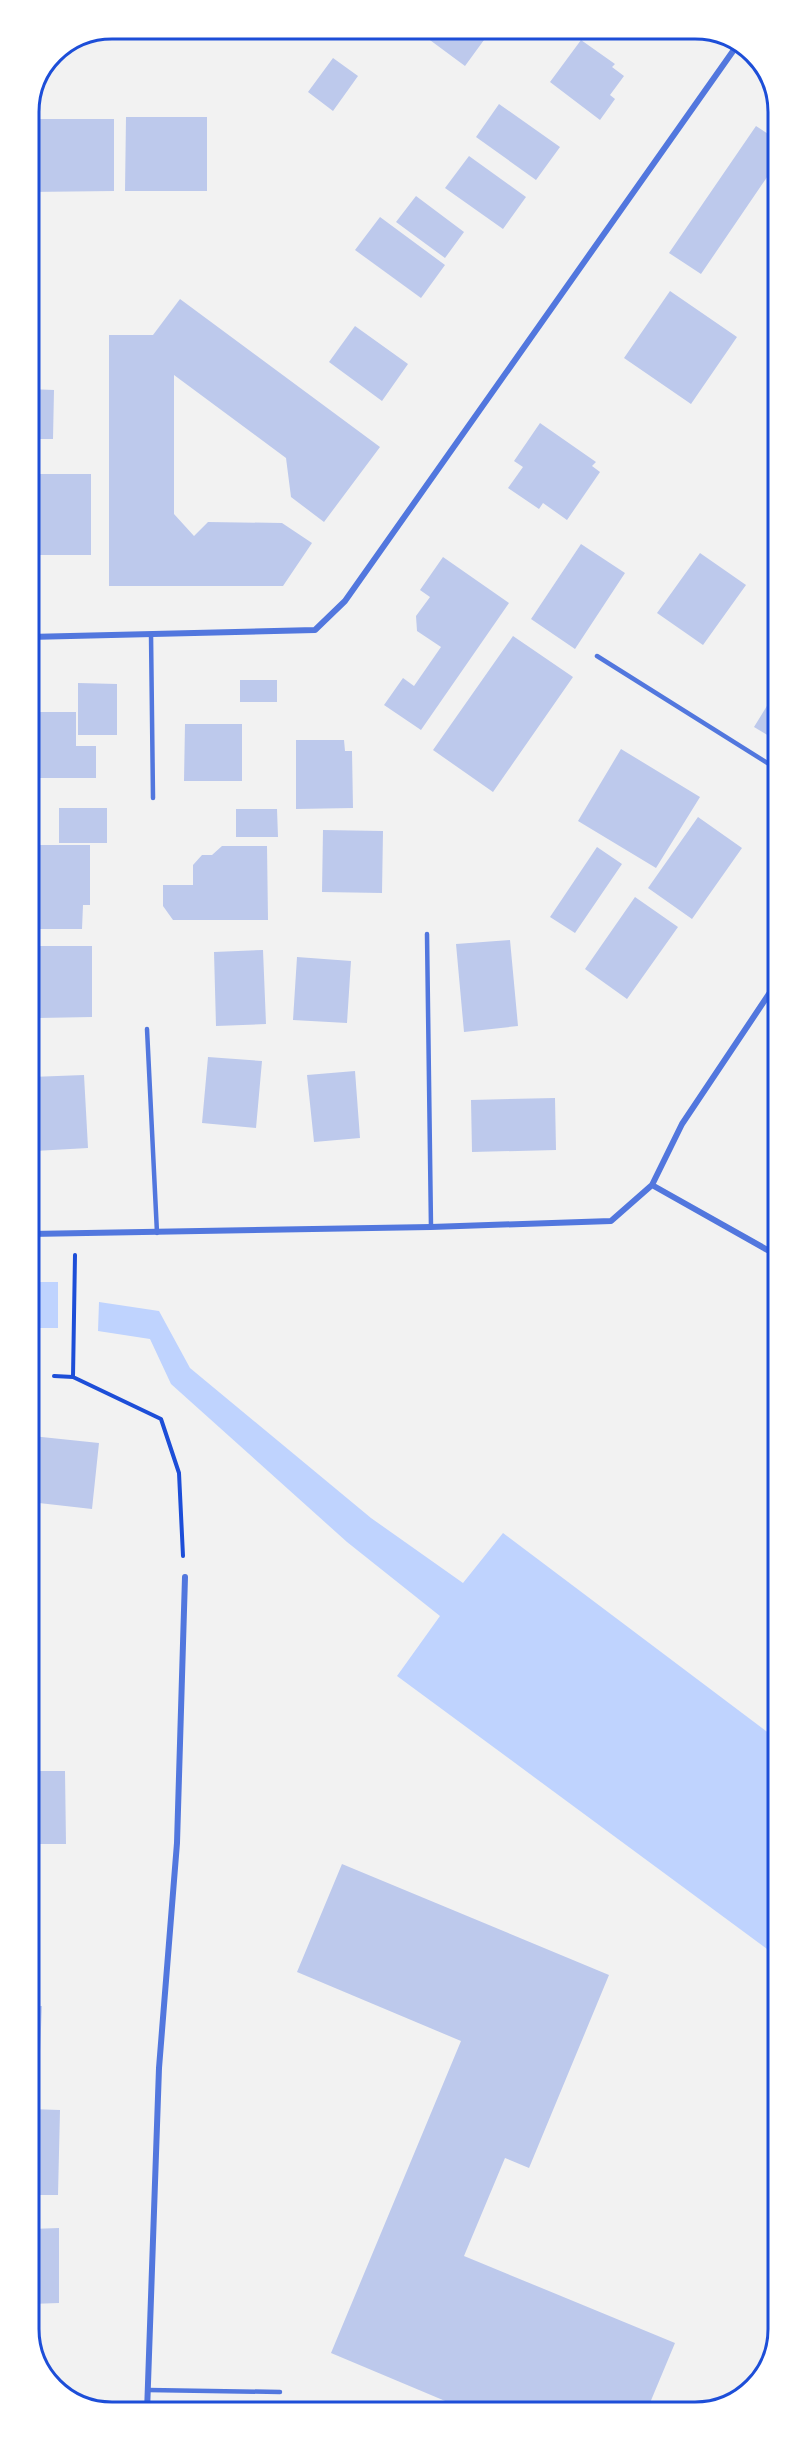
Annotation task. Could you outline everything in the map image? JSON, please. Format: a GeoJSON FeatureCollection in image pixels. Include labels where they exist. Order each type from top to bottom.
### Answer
{"type":"FeatureCollection","features":[{"type":"Feature","properties":{"kind":"street"},"geometry":{"type":"LineString","coordinates":[[39,637],[315,630],[345,601],[734,50]]}},
{"type":"Feature","properties":{"kind":"street"},"geometry":{"type":"LineString","coordinates":[[39,1234],[431,1227],[611,1221],[652,1185],[682,1124],[768,995]]}},
{"type":"Feature","properties":{"kind":"street"},"geometry":{"type":"LineString","coordinates":[[652,1185],[768,1250]]}},
{"type":"Feature","properties":{"kind":"street"},"geometry":{"type":"LineString","coordinates":[[147,2402],[159,2068],[177,1843],[185,1577]]}},
{"type":"Feature","properties":{"kind":"lane"},"geometry":{"type":"LineString","coordinates":[[151,634],[153,798]]}},
{"type":"Feature","properties":{"kind":"lane"},"geometry":{"type":"LineString","coordinates":[[597,656],[768,763]]}},
{"type":"Feature","properties":{"kind":"lane"},"geometry":{"type":"LineString","coordinates":[[427,934],[431,1227]]}},
{"type":"Feature","properties":{"kind":"lane"},"geometry":{"type":"LineString","coordinates":[[147,1029],[157,1233]]}},
{"type":"Feature","properties":{"kind":"lane"},"geometry":{"type":"LineString","coordinates":[[148,2390],[280,2392]]}},
{"type":"Feature","properties":{"kind":"path"},"geometry":{"type":"LineString","coordinates":[[73,1377],[75,1235]]}},
{"type":"Feature","properties":{"kind":"path"},"geometry":{"type":"LineString","coordinates":[[39,1375],[73,1377],[161,1419],[178,1473],[185,1577]]}},
{"type":"Feature","properties":{"kind":"water"},"geometry":{"type":"Polygon","coordinates":[[[39,1282],[58,1282],[58,1328],[39,1328],[39,1282]]]}},
{"type":"Feature","properties":{"kind":"water"},"geometry":{"type":"Polygon","coordinates":[[[99,1302],[159,1311],[190,1368],[371,1518],[463,1583],[503,1533],[768,1732],[768,1950],[397,1676],[440,1616],[347,1542],[171,1384],[150,1339],[98,1331],[99,1302]]]}},
{"type":"Feature","properties":{"kind":"building"},"geometry":{"type":"Polygon","coordinates":[[[429,39],[485,39],[465,66],[429,39]]]}},
{"type":"Feature","properties":{"kind":"building"},"geometry":{"type":"Polygon","coordinates":[[[581,40],[615,64],[612,67],[624,76],[610,95],[615,99],[600,120],[550,82],[581,40]]]}},
{"type":"Feature","properties":{"kind":"building"},"geometry":{"type":"Polygon","coordinates":[[[333,58],[358,76],[333,111],[308,92],[333,58]]]}},
{"type":"Feature","properties":{"kind":"building"},"geometry":{"type":"Polygon","coordinates":[[[499,104],[560,147],[536,180],[476,137],[499,104]]]}},
{"type":"Feature","properties":{"kind":"building"},"geometry":{"type":"Polygon","coordinates":[[[126,117],[207,117],[207,191],[125,191],[126,117]]]}},
{"type":"Feature","properties":{"kind":"building"},"geometry":{"type":"Polygon","coordinates":[[[39,119],[114,119],[114,191],[39,192],[39,119]]]}},
{"type":"Feature","properties":{"kind":"building"},"geometry":{"type":"Polygon","coordinates":[[[756,126],[768,134],[768,176],[701,274],[669,253],[756,126]]]}},
{"type":"Feature","properties":{"kind":"building"},"geometry":{"type":"Polygon","coordinates":[[[469,156],[526,197],[503,229],[445,188],[469,156]]]}},
{"type":"Feature","properties":{"kind":"building"},"geometry":{"type":"Polygon","coordinates":[[[416,196],[464,232],[445,258],[396,222],[416,196]]]}},
{"type":"Feature","properties":{"kind":"building"},"geometry":{"type":"Polygon","coordinates":[[[380,217],[445,265],[421,298],[355,250],[380,217]]]}},
{"type":"Feature","properties":{"kind":"building"},"geometry":{"type":"Polygon","coordinates":[[[670,291],[737,337],[691,404],[624,358],[670,291]]]}},
{"type":"Feature","properties":{"kind":"building"},"geometry":{"type":"Polygon","coordinates":[[[180,299],[380,447],[324,522],[291,497],[286,458],[174,375],[174,514],[194,536],[208,522],[282,523],[312,543],[283,586],[109,586],[109,335],[153,335],[180,299]]]}},
{"type":"Feature","properties":{"kind":"building"},"geometry":{"type":"Polygon","coordinates":[[[355,326],[408,364],[382,401],[329,362],[355,326]]]}},
{"type":"Feature","properties":{"kind":"building"},"geometry":{"type":"Polygon","coordinates":[[[39,389],[54,390],[53,439],[39,439],[39,389]]]}},
{"type":"Feature","properties":{"kind":"building"},"geometry":{"type":"Polygon","coordinates":[[[540,423],[596,462],[592,466],[600,472],[567,520],[543,503],[539,509],[508,488],[523,467],[514,461],[540,423]]]}},
{"type":"Feature","properties":{"kind":"building"},"geometry":{"type":"Polygon","coordinates":[[[39,474],[91,474],[91,555],[39,555],[39,474]]]}},
{"type":"Feature","properties":{"kind":"building"},"geometry":{"type":"Polygon","coordinates":[[[581,544],[625,573],[575,649],[531,619],[581,544]]]}},
{"type":"Feature","properties":{"kind":"building"},"geometry":{"type":"Polygon","coordinates":[[[700,553],[746,585],[703,645],[657,613],[700,553]]]}},
{"type":"Feature","properties":{"kind":"building"},"geometry":{"type":"Polygon","coordinates":[[[443,557],[509,603],[421,730],[384,705],[403,678],[414,686],[441,647],[417,631],[416,616],[430,597],[420,590],[443,557]]]}},
{"type":"Feature","properties":{"kind":"building"},"geometry":{"type":"Polygon","coordinates":[[[513,636],[573,677],[493,792],[433,750],[513,636]]]}},
{"type":"Feature","properties":{"kind":"building"},"geometry":{"type":"Polygon","coordinates":[[[240,680],[277,680],[277,702],[240,702],[240,680]]]}},
{"type":"Feature","properties":{"kind":"building"},"geometry":{"type":"Polygon","coordinates":[[[78,683],[117,684],[117,735],[78,735],[78,683]]]}},
{"type":"Feature","properties":{"kind":"building"},"geometry":{"type":"Polygon","coordinates":[[[768,704],[768,736],[754,727],[768,704]]]}},
{"type":"Feature","properties":{"kind":"building"},"geometry":{"type":"Polygon","coordinates":[[[39,712],[76,712],[76,746],[96,746],[96,778],[39,778],[39,712]]]}},
{"type":"Feature","properties":{"kind":"building"},"geometry":{"type":"Polygon","coordinates":[[[185,724],[242,724],[242,781],[184,781],[185,724]]]}},
{"type":"Feature","properties":{"kind":"building"},"geometry":{"type":"Polygon","coordinates":[[[296,740],[344,740],[345,751],[352,751],[353,808],[296,809],[296,740]]]}},
{"type":"Feature","properties":{"kind":"building"},"geometry":{"type":"Polygon","coordinates":[[[621,749],[700,797],[656,868],[578,821],[621,749]]]}},
{"type":"Feature","properties":{"kind":"building"},"geometry":{"type":"Polygon","coordinates":[[[59,808],[107,808],[107,843],[59,843],[59,808]]]}},
{"type":"Feature","properties":{"kind":"building"},"geometry":{"type":"Polygon","coordinates":[[[236,809],[277,809],[278,837],[236,837],[236,809]]]}},
{"type":"Feature","properties":{"kind":"building"},"geometry":{"type":"Polygon","coordinates":[[[698,817],[742,848],[692,919],[648,888],[698,817]]]}},
{"type":"Feature","properties":{"kind":"building"},"geometry":{"type":"Polygon","coordinates":[[[323,830],[383,831],[382,893],[322,892],[323,830]]]}},
{"type":"Feature","properties":{"kind":"building"},"geometry":{"type":"Polygon","coordinates":[[[39,845],[90,845],[90,905],[83,905],[82,929],[39,929],[39,845]]]}},
{"type":"Feature","properties":{"kind":"building"},"geometry":{"type":"Polygon","coordinates":[[[222,846],[267,846],[268,920],[173,920],[163,906],[163,885],[193,885],[193,865],[202,855],[212,855],[222,846]]]}},
{"type":"Feature","properties":{"kind":"building"},"geometry":{"type":"Polygon","coordinates":[[[597,847],[622,864],[575,933],[550,917],[597,847]]]}},
{"type":"Feature","properties":{"kind":"building"},"geometry":{"type":"Polygon","coordinates":[[[635,897],[678,927],[627,999],[585,969],[635,897]]]}},
{"type":"Feature","properties":{"kind":"building"},"geometry":{"type":"Polygon","coordinates":[[[510,940],[518,1026],[464,1032],[456,944],[510,940]]]}},
{"type":"Feature","properties":{"kind":"building"},"geometry":{"type":"Polygon","coordinates":[[[39,946],[92,946],[92,1017],[39,1018],[39,946]]]}},
{"type":"Feature","properties":{"kind":"building"},"geometry":{"type":"Polygon","coordinates":[[[263,950],[266,1024],[216,1026],[214,952],[263,950]]]}},
{"type":"Feature","properties":{"kind":"building"},"geometry":{"type":"Polygon","coordinates":[[[297,957],[351,961],[347,1023],[293,1020],[297,957]]]}},
{"type":"Feature","properties":{"kind":"building"},"geometry":{"type":"Polygon","coordinates":[[[208,1057],[262,1061],[256,1128],[202,1123],[208,1057]]]}},
{"type":"Feature","properties":{"kind":"building"},"geometry":{"type":"Polygon","coordinates":[[[355,1071],[360,1138],[314,1142],[307,1075],[355,1071]]]}},
{"type":"Feature","properties":{"kind":"building"},"geometry":{"type":"Polygon","coordinates":[[[84,1075],[88,1148],[39,1151],[39,1077],[84,1075]]]}},
{"type":"Feature","properties":{"kind":"building"},"geometry":{"type":"Polygon","coordinates":[[[555,1098],[556,1150],[472,1152],[471,1100],[555,1098]]]}},
{"type":"Feature","properties":{"kind":"building"},"geometry":{"type":"Polygon","coordinates":[[[39,1437],[99,1443],[92,1509],[39,1503],[39,1437]]]}},
{"type":"Feature","properties":{"kind":"building"},"geometry":{"type":"Polygon","coordinates":[[[39,1771],[65,1771],[66,1844],[39,1844],[39,1771]]]}},
{"type":"Feature","properties":{"kind":"building"},"geometry":{"type":"Polygon","coordinates":[[[342,1864],[609,1975],[529,2168],[505,2158],[464,2256],[675,2343],[650,2402],[448,2402],[331,2353],[461,2041],[297,1972],[342,1864]]]}},
{"type":"Feature","properties":{"kind":"building"},"geometry":{"type":"Polygon","coordinates":[[[39,2006],[42,2006],[39,2074],[39,2006]]]}},
{"type":"Feature","properties":{"kind":"building"},"geometry":{"type":"Polygon","coordinates":[[[39,2109],[60,2110],[58,2195],[39,2195],[39,2109]]]}},
{"type":"Feature","properties":{"kind":"building"},"geometry":{"type":"Polygon","coordinates":[[[59,2228],[59,2303],[39,2304],[39,2229],[59,2228]]]}}]}
